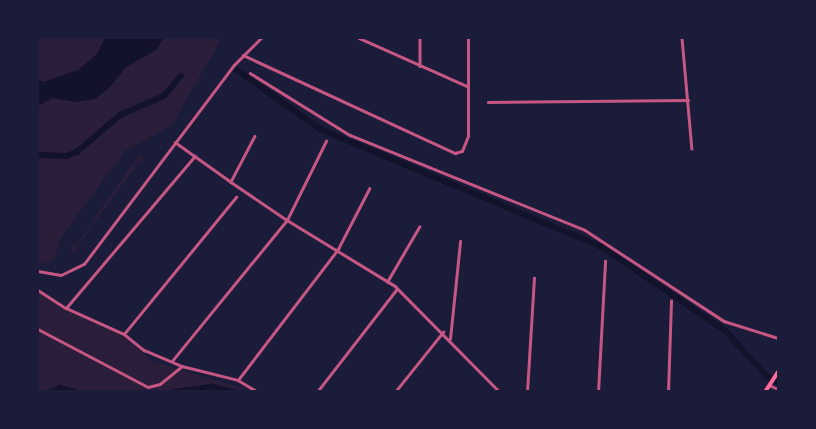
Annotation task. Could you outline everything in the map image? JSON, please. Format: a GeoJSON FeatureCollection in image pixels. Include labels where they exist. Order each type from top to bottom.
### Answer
{"type":"FeatureCollection","features":[{"type":"Feature","properties":{"kind":"main road"},"geometry":{"type":"LineString","coordinates":[[765,392],[777,374]]}},
{"type":"Feature","properties":{"kind":"street"},"geometry":{"type":"LineString","coordinates":[[38,271],[62,275],[84,264],[243,55],[261,38]]}},
{"type":"Feature","properties":{"kind":"street"},"geometry":{"type":"LineString","coordinates":[[360,38],[468,86]]}},
{"type":"Feature","properties":{"kind":"street"},"geometry":{"type":"LineString","coordinates":[[420,38],[420,66]]}},
{"type":"Feature","properties":{"kind":"street"},"geometry":{"type":"LineString","coordinates":[[243,55],[449,153],[462,151],[466,145],[468,38]]}},
{"type":"Feature","properties":{"kind":"street"},"geometry":{"type":"LineString","coordinates":[[682,38],[692,149]]}},
{"type":"Feature","properties":{"kind":"street"},"geometry":{"type":"LineString","coordinates":[[250,73],[350,135],[585,230],[724,321],[778,338]]}},
{"type":"Feature","properties":{"kind":"street"},"geometry":{"type":"LineString","coordinates":[[488,102],[688,100]]}},
{"type":"Feature","properties":{"kind":"street"},"geometry":{"type":"LineString","coordinates":[[232,182],[255,136]]}},
{"type":"Feature","properties":{"kind":"street"},"geometry":{"type":"LineString","coordinates":[[175,142],[287,220],[338,249],[397,289],[450,338],[500,392]]}},
{"type":"Feature","properties":{"kind":"street"},"geometry":{"type":"LineString","coordinates":[[172,361],[287,220],[326,142]]}},
{"type":"Feature","properties":{"kind":"street"},"geometry":{"type":"LineString","coordinates":[[66,308],[195,156]]}},
{"type":"Feature","properties":{"kind":"street"},"geometry":{"type":"LineString","coordinates":[[238,380],[338,249],[369,189]]}},
{"type":"Feature","properties":{"kind":"street"},"geometry":{"type":"LineString","coordinates":[[124,334],[236,197]]}},
{"type":"Feature","properties":{"kind":"street"},"geometry":{"type":"LineString","coordinates":[[387,282],[419,227]]}},
{"type":"Feature","properties":{"kind":"street"},"geometry":{"type":"LineString","coordinates":[[450,338],[460,242]]}},
{"type":"Feature","properties":{"kind":"street"},"geometry":{"type":"LineString","coordinates":[[598,392],[605,261]]}},
{"type":"Feature","properties":{"kind":"street"},"geometry":{"type":"LineString","coordinates":[[527,392],[534,278]]}},
{"type":"Feature","properties":{"kind":"street"},"geometry":{"type":"LineString","coordinates":[[317,392],[397,289]]}},
{"type":"Feature","properties":{"kind":"street"},"geometry":{"type":"LineString","coordinates":[[38,290],[66,308],[124,334],[144,350],[182,366],[238,380],[258,392]]}},
{"type":"Feature","properties":{"kind":"street"},"geometry":{"type":"LineString","coordinates":[[668,392],[671,301]]}},
{"type":"Feature","properties":{"kind":"street"},"geometry":{"type":"LineString","coordinates":[[38,329],[148,387],[160,384],[182,366]]}},
{"type":"Feature","properties":{"kind":"street"},"geometry":{"type":"LineString","coordinates":[[395,392],[443,332]]}},
{"type":"Feature","properties":{"kind":"street"},"geometry":{"type":"LineString","coordinates":[[769,385],[778,389]]}},
{"type":"Feature","properties":{"kind":"shaded area"},"geometry":{"type":"Polygon","coordinates":[[[38,38],[222,38],[171,126],[125,151],[62,236],[54,260],[42,264],[38,263],[38,38]]]}},
{"type":"Feature","properties":{"kind":"shaded area"},"geometry":{"type":"Polygon","coordinates":[[[105,38],[164,38],[156,50],[126,67],[110,87],[95,99],[76,102],[52,98],[38,106],[38,80],[44,82],[78,70],[97,54],[105,38]]]}},
{"type":"Feature","properties":{"kind":"shaded area"},"geometry":{"type":"Polygon","coordinates":[[[139,155],[143,157],[143,163],[138,163],[76,248],[81,249],[72,252],[71,244],[76,245],[139,155]]]}},
{"type":"Feature","properties":{"kind":"shaded area"},"geometry":{"type":"Polygon","coordinates":[[[38,291],[65,309],[124,336],[154,362],[242,388],[244,391],[38,391],[38,291]]]}},
{"type":"Feature","properties":{"kind":"waterway"},"geometry":{"type":"LineString","coordinates":[[236,69],[320,129],[602,247],[726,331],[767,376],[778,382]]}},
{"type":"Feature","properties":{"kind":"waterway"},"geometry":{"type":"LineString","coordinates":[[38,155],[66,156],[77,152],[120,115],[164,96],[181,76]]}},
{"type":"Feature","properties":{"kind":"waterway"},"geometry":{"type":"LineString","coordinates":[[175,392],[212,387],[234,392]]}},
{"type":"Feature","properties":{"kind":"waterway"},"geometry":{"type":"LineString","coordinates":[[50,392],[60,388],[75,392]]}}]}
